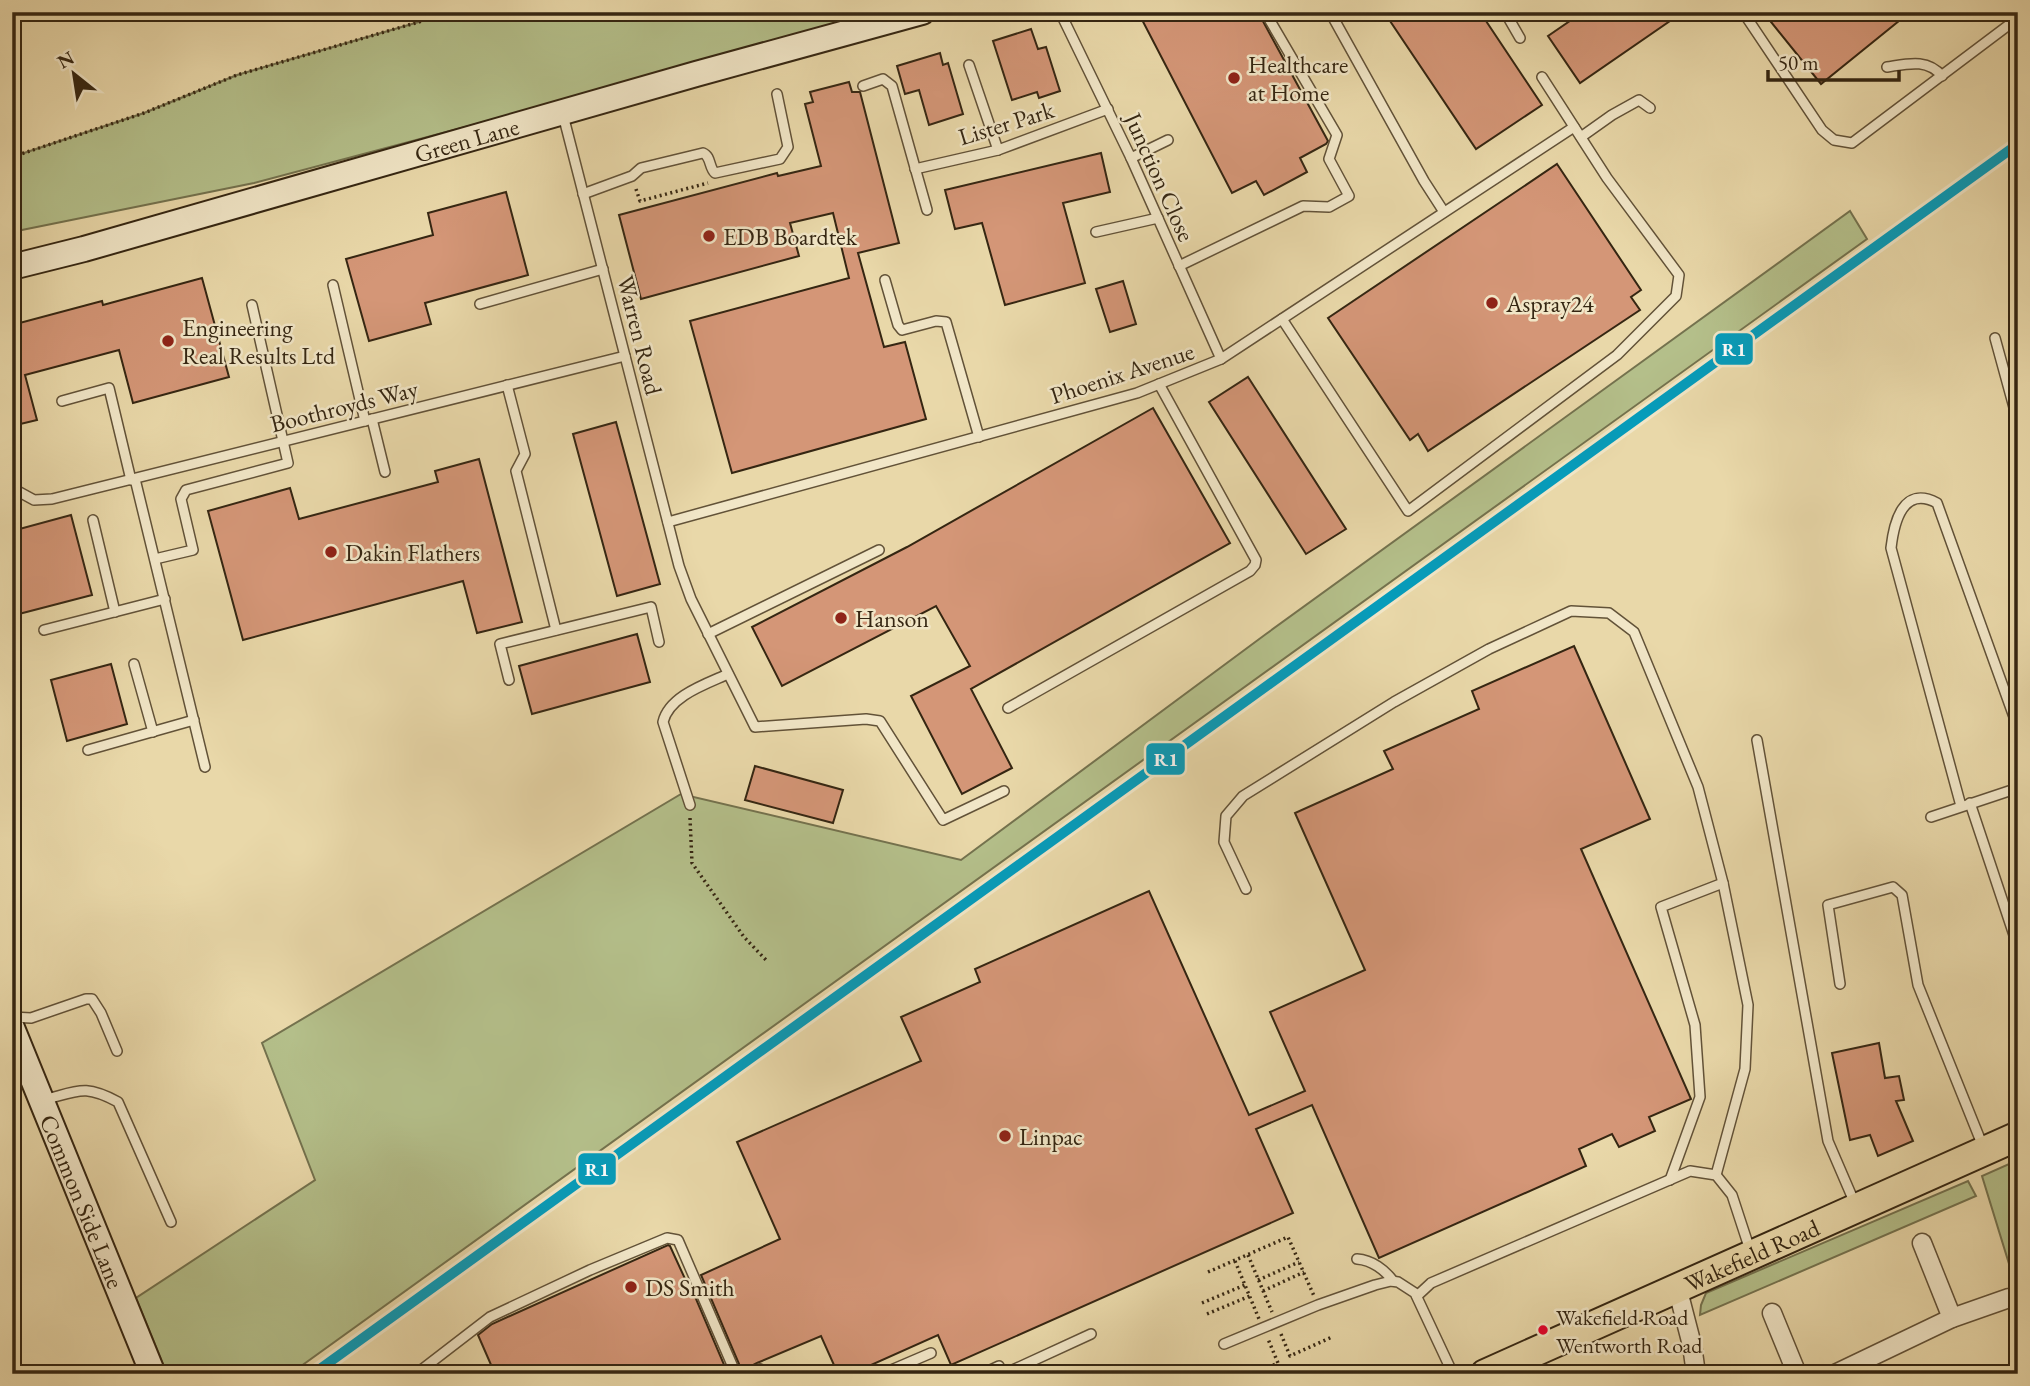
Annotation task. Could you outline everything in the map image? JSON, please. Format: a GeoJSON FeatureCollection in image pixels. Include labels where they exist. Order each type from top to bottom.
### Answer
{"type":"FeatureCollection","features":[{"type":"Feature","properties":{"kind":"main road","name":"Wakefield Road"},"geometry":{"type":"LineString","coordinates":[[1485,1374],[2018,1136]]}},
{"type":"Feature","properties":{"kind":"street","name":"Green Lane"},"geometry":{"type":"LineString","coordinates":[[12,267],[922,12]]}},
{"type":"Feature","properties":{"kind":"street","name":"Common Side Lane"},"geometry":{"type":"LineString","coordinates":[[12,1028],[153,1374]]}},
{"type":"Feature","properties":{"kind":"street"},"geometry":{"type":"LineString","coordinates":[[1922,1243],[1952,1318]]}},
{"type":"Feature","properties":{"kind":"street"},"geometry":{"type":"LineString","coordinates":[[1678,1287],[1696,1374]]}},
{"type":"Feature","properties":{"kind":"street"},"geometry":{"type":"LineString","coordinates":[[1835,1374],[1952,1318],[2009,1298]]}},
{"type":"Feature","properties":{"kind":"street"},"geometry":{"type":"LineString","coordinates":[[1772,1313],[1797,1374]]}},
{"type":"Feature","properties":{"kind":"lane","name":"Junction Close"},"geometry":{"type":"LineString","coordinates":[[1060,12],[1131,158],[1221,359]]}},
{"type":"Feature","properties":{"kind":"lane"},"geometry":{"type":"LineString","coordinates":[[1179,266],[1303,206],[1329,207],[1349,196],[1329,159],[1337,135],[1265,12]]}},
{"type":"Feature","properties":{"kind":"lane"},"geometry":{"type":"LineString","coordinates":[[1330,12],[1444,212]]}},
{"type":"Feature","properties":{"kind":"lane"},"geometry":{"type":"LineString","coordinates":[[1505,12],[1520,38]]}},
{"type":"Feature","properties":{"kind":"lane"},"geometry":{"type":"LineString","coordinates":[[1743,12],[1822,130],[1834,140],[1852,143],[2018,18]]}},
{"type":"Feature","properties":{"kind":"lane"},"geometry":{"type":"LineString","coordinates":[[1886,67],[1913,63],[1935,67],[1942,76]]}},
{"type":"Feature","properties":{"kind":"lane"},"geometry":{"type":"LineString","coordinates":[[970,65],[998,150]]}},
{"type":"Feature","properties":{"kind":"lane"},"geometry":{"type":"LineString","coordinates":[[1282,319],[1408,511],[1617,355],[1676,296],[1679,275],[1607,178],[1542,77]]}},
{"type":"Feature","properties":{"kind":"lane"},"geometry":{"type":"LineString","coordinates":[[863,86],[883,79],[892,86],[928,209]]}},
{"type":"Feature","properties":{"kind":"lane"},"geometry":{"type":"LineString","coordinates":[[583,194],[632,176],[641,168],[703,153],[708,156],[711,169],[715,173],[780,159],[788,147],[777,94]]}},
{"type":"Feature","properties":{"kind":"lane"},"geometry":{"type":"LineString","coordinates":[[1581,138],[1612,115],[1639,100],[1650,108]]}},
{"type":"Feature","properties":{"kind":"lane","name":"Lister Park"},"geometry":{"type":"LineString","coordinates":[[915,169],[998,150],[1108,109]]}},
{"type":"Feature","properties":{"kind":"lane","name":"Warren Road"},"geometry":{"type":"LineString","coordinates":[[562,113],[679,566],[691,599],[755,727],[866,719],[880,721],[943,820],[1004,791]]}},
{"type":"Feature","properties":{"kind":"lane","name":"Phoenix Avenue"},"geometry":{"type":"LineString","coordinates":[[668,522],[1137,393],[1221,359],[1574,127]]}},
{"type":"Feature","properties":{"kind":"lane"},"geometry":{"type":"LineString","coordinates":[[1131,158],[1168,140]]}},
{"type":"Feature","properties":{"kind":"lane"},"geometry":{"type":"LineString","coordinates":[[1096,232],[1158,218]]}},
{"type":"Feature","properties":{"kind":"lane"},"geometry":{"type":"LineString","coordinates":[[480,304],[603,270]]}},
{"type":"Feature","properties":{"kind":"lane"},"geometry":{"type":"LineString","coordinates":[[885,280],[898,326],[902,330],[936,321],[946,322],[979,437]]}},
{"type":"Feature","properties":{"kind":"lane"},"geometry":{"type":"LineString","coordinates":[[333,285],[384,472]]}},
{"type":"Feature","properties":{"kind":"lane"},"geometry":{"type":"LineString","coordinates":[[155,559],[193,550],[181,499],[186,490],[288,463],[252,305]]}},
{"type":"Feature","properties":{"kind":"lane"},"geometry":{"type":"LineString","coordinates":[[1995,338],[2018,422]]}},
{"type":"Feature","properties":{"kind":"lane","name":"Boothroyds Way"},"geometry":{"type":"LineString","coordinates":[[12,488],[34,500],[44,501],[625,356]]}},
{"type":"Feature","properties":{"kind":"lane"},"geometry":{"type":"LineString","coordinates":[[1009,708],[1250,571],[1255,565],[1256,560],[1159,384]]}},
{"type":"Feature","properties":{"kind":"lane"},"geometry":{"type":"LineString","coordinates":[[507,385],[525,454],[516,471],[556,630]]}},
{"type":"Feature","properties":{"kind":"lane"},"geometry":{"type":"LineString","coordinates":[[62,401],[109,388],[155,559],[205,768]]}},
{"type":"Feature","properties":{"kind":"lane"},"geometry":{"type":"LineString","coordinates":[[2018,728],[1937,503],[1926,497],[1915,498],[1903,507],[1898,517],[1891,548],[1966,804],[2018,947]]}},
{"type":"Feature","properties":{"kind":"lane"},"geometry":{"type":"LineString","coordinates":[[93,520],[115,612]]}},
{"type":"Feature","properties":{"kind":"lane"},"geometry":{"type":"LineString","coordinates":[[708,634],[879,550]]}},
{"type":"Feature","properties":{"kind":"lane"},"geometry":{"type":"LineString","coordinates":[[44,630],[164,599]]}},
{"type":"Feature","properties":{"kind":"lane"},"geometry":{"type":"LineString","coordinates":[[509,680],[500,644],[651,607],[659,642]]}},
{"type":"Feature","properties":{"kind":"lane"},"geometry":{"type":"LineString","coordinates":[[1246,889],[1224,842],[1226,816],[1243,796],[1417,689],[1489,649],[1572,611],[1609,613],[1634,632],[1698,787],[1723,883],[1748,1005],[1745,1069],[1716,1175]]}},
{"type":"Feature","properties":{"kind":"lane"},"geometry":{"type":"LineString","coordinates":[[134,664],[153,732]]}},
{"type":"Feature","properties":{"kind":"lane"},"geometry":{"type":"LineString","coordinates":[[690,805],[663,722],[665,714],[697,688],[728,674]]}},
{"type":"Feature","properties":{"kind":"lane"},"geometry":{"type":"LineString","coordinates":[[88,750],[194,720]]}},
{"type":"Feature","properties":{"kind":"lane"},"geometry":{"type":"LineString","coordinates":[[1757,740],[1828,1141],[1856,1207]]}},
{"type":"Feature","properties":{"kind":"lane"},"geometry":{"type":"LineString","coordinates":[[1931,817],[2018,788]]}},
{"type":"Feature","properties":{"kind":"lane"},"geometry":{"type":"LineString","coordinates":[[1670,1180],[1700,1097],[1695,1025],[1661,907],[1723,883]]}},
{"type":"Feature","properties":{"kind":"lane"},"geometry":{"type":"LineString","coordinates":[[1840,984],[1828,905],[1893,887],[1902,895],[1918,985],[1984,1150]]}},
{"type":"Feature","properties":{"kind":"lane"},"geometry":{"type":"LineString","coordinates":[[12,1017],[31,1017],[92,999],[117,1051]]}},
{"type":"Feature","properties":{"kind":"lane"},"geometry":{"type":"LineString","coordinates":[[42,1100],[85,1089],[117,1102],[171,1222]]}},
{"type":"Feature","properties":{"kind":"lane"},"geometry":{"type":"LineString","coordinates":[[1417,1296],[1431,1283],[1690,1171],[1716,1175],[1732,1195],[1751,1254]]}},
{"type":"Feature","properties":{"kind":"lane"},"geometry":{"type":"LineString","coordinates":[[416,1374],[489,1317],[667,1238],[678,1240],[736,1374]]}},
{"type":"Feature","properties":{"kind":"lane"},"geometry":{"type":"LineString","coordinates":[[1357,1259],[1363,1259],[1381,1269],[1393,1281],[1405,1285],[1417,1296],[1453,1374]]}},
{"type":"Feature","properties":{"kind":"lane"},"geometry":{"type":"LineString","coordinates":[[1224,1345],[1318,1305],[1393,1281]]}},
{"type":"Feature","properties":{"kind":"lane"},"geometry":{"type":"LineString","coordinates":[[982,1374],[999,1366],[1003,1374],[1091,1334]]}},
{"type":"Feature","properties":{"kind":"lane"},"geometry":{"type":"LineString","coordinates":[[882,1374],[931,1353]]}},
{"type":"Feature","properties":{"kind":"path"},"geometry":{"type":"LineString","coordinates":[[12,157],[144,113],[237,75],[453,12]]}},
{"type":"Feature","properties":{"kind":"path"},"geometry":{"type":"LineString","coordinates":[[632,176],[640,201],[718,180]]}},
{"type":"Feature","properties":{"kind":"path"},"geometry":{"type":"LineString","coordinates":[[690,805],[692,863],[744,937],[766,960]]}},
{"type":"Feature","properties":{"kind":"path"},"geometry":{"type":"LineString","coordinates":[[1208,1272],[1288,1237],[1318,1305]]}},
{"type":"Feature","properties":{"kind":"path"},"geometry":{"type":"LineString","coordinates":[[1248,1255],[1290,1356],[1332,1337]]}},
{"type":"Feature","properties":{"kind":"path"},"geometry":{"type":"LineString","coordinates":[[1258,1280],[1299,1262]]}},
{"type":"Feature","properties":{"kind":"path"},"geometry":{"type":"LineString","coordinates":[[1263,1291],[1304,1272]]}},
{"type":"Feature","properties":{"kind":"path"},"geometry":{"type":"LineString","coordinates":[[1202,1303],[1245,1285]]}},
{"type":"Feature","properties":{"kind":"path"},"geometry":{"type":"LineString","coordinates":[[1207,1314],[1250,1296]]}},
{"type":"Feature","properties":{"kind":"green space"},"geometry":{"type":"Polygon","coordinates":[[[453,12],[887,12],[254,183],[12,232],[12,157],[144,113],[237,75],[453,12]]]}},
{"type":"Feature","properties":{"kind":"green space"},"geometry":{"type":"Polygon","coordinates":[[[1850,211],[1867,239],[290,1374],[167,1374],[136,1298],[315,1180],[262,1043],[681,794],[961,860],[1266,634],[1850,211]]]}},
{"type":"Feature","properties":{"kind":"green space"},"geometry":{"type":"Polygon","coordinates":[[[2018,1160],[2018,1293],[1982,1176],[2018,1160]]]}},
{"type":"Feature","properties":{"kind":"green space"},"geometry":{"type":"Polygon","coordinates":[[[1968,1181],[1976,1196],[1700,1315],[1706,1293],[1968,1181]]]}},
{"type":"Feature","properties":{"kind":"building","name":"Healthcare at Home"},"geometry":{"type":"Polygon","coordinates":[[[1138,12],[1258,12],[1328,141],[1300,158],[1307,172],[1264,195],[1256,181],[1232,193],[1138,12]]]}},
{"type":"Feature","properties":{"kind":"building"},"geometry":{"type":"Polygon","coordinates":[[[1384,12],[1480,12],[1542,105],[1476,149],[1384,12]]]}},
{"type":"Feature","properties":{"kind":"building"},"geometry":{"type":"Polygon","coordinates":[[[1583,12],[1683,12],[1580,83],[1548,36],[1583,12]]]}},
{"type":"Feature","properties":{"kind":"building"},"geometry":{"type":"Polygon","coordinates":[[[1763,12],[1910,12],[1821,84],[1763,12]]]}},
{"type":"Feature","properties":{"kind":"building"},"geometry":{"type":"Polygon","coordinates":[[[1031,29],[1038,49],[1046,47],[1060,91],[1039,98],[1037,92],[1012,100],[993,41],[1031,29]]]}},
{"type":"Feature","properties":{"kind":"building"},"geometry":{"type":"Polygon","coordinates":[[[940,53],[943,65],[948,63],[963,114],[929,125],[919,90],[905,94],[897,66],[940,53]]]}},
{"type":"Feature","properties":{"kind":"building"},"geometry":{"type":"Polygon","coordinates":[[[849,82],[852,92],[860,92],[899,243],[858,253],[884,347],[905,342],[926,419],[732,473],[690,321],[849,278],[833,213],[790,223],[799,256],[641,299],[619,215],[777,173],[778,176],[821,166],[805,104],[813,102],[810,92],[849,82]]]}},
{"type":"Feature","properties":{"kind":"building"},"geometry":{"type":"Polygon","coordinates":[[[1101,153],[1110,192],[1063,203],[1085,283],[1005,305],[982,223],[955,229],[945,190],[1101,153]]]}},
{"type":"Feature","properties":{"kind":"building","name":"Aspray24"},"geometry":{"type":"Polygon","coordinates":[[[1557,164],[1641,290],[1631,297],[1640,310],[1428,451],[1418,434],[1410,440],[1328,318],[1557,164]]]}},
{"type":"Feature","properties":{"kind":"building"},"geometry":{"type":"Polygon","coordinates":[[[506,192],[528,275],[425,303],[431,324],[369,341],[346,259],[433,235],[428,213],[506,192]]]}},
{"type":"Feature","properties":{"kind":"building","name":"Engineering Real Results Ltd"},"geometry":{"type":"Polygon","coordinates":[[[202,278],[229,377],[133,403],[119,350],[25,375],[37,420],[12,426],[12,325],[102,301],[103,305],[202,278]]]}},
{"type":"Feature","properties":{"kind":"building"},"geometry":{"type":"Polygon","coordinates":[[[1123,281],[1136,324],[1110,332],[1096,289],[1123,281]]]}},
{"type":"Feature","properties":{"kind":"building"},"geometry":{"type":"Polygon","coordinates":[[[1248,377],[1346,529],[1306,554],[1209,402],[1248,377]]]}},
{"type":"Feature","properties":{"kind":"building"},"geometry":{"type":"Polygon","coordinates":[[[1153,408],[1230,543],[971,689],[1012,768],[962,794],[911,696],[970,666],[936,606],[782,686],[752,627],[907,547],[1153,408]]]}},
{"type":"Feature","properties":{"kind":"building"},"geometry":{"type":"Polygon","coordinates":[[[616,422],[660,584],[617,596],[573,434],[616,422]]]}},
{"type":"Feature","properties":{"kind":"building","name":"Dakin Flathers"},"geometry":{"type":"Polygon","coordinates":[[[479,459],[522,622],[477,633],[463,581],[243,640],[208,511],[290,488],[299,519],[438,482],[435,471],[479,459]]]}},
{"type":"Feature","properties":{"kind":"building"},"geometry":{"type":"Polygon","coordinates":[[[71,515],[92,595],[15,615],[12,605],[12,531],[71,515]]]}},
{"type":"Feature","properties":{"kind":"building"},"geometry":{"type":"Polygon","coordinates":[[[637,634],[650,682],[532,714],[519,666],[637,634]]]}},
{"type":"Feature","properties":{"kind":"building"},"geometry":{"type":"Polygon","coordinates":[[[1574,646],[1650,819],[1581,849],[1691,1099],[1649,1117],[1655,1131],[1619,1147],[1612,1134],[1579,1149],[1586,1166],[1379,1258],[1312,1105],[1256,1129],[1293,1213],[951,1365],[938,1335],[851,1374],[838,1374],[821,1336],[742,1371],[701,1275],[780,1239],[737,1142],[921,1061],[901,1017],[980,982],[975,969],[1149,891],[1249,1115],[1305,1091],[1270,1012],[1365,970],[1295,813],[1393,769],[1384,751],[1479,709],[1472,691],[1574,646]]]}},
{"type":"Feature","properties":{"kind":"building"},"geometry":{"type":"Polygon","coordinates":[[[111,664],[127,724],[67,741],[51,680],[111,664]]]}},
{"type":"Feature","properties":{"kind":"building"},"geometry":{"type":"Polygon","coordinates":[[[755,766],[843,790],[833,823],[745,800],[755,766]]]}},
{"type":"Feature","properties":{"kind":"building"},"geometry":{"type":"Polygon","coordinates":[[[1879,1043],[1885,1078],[1899,1076],[1904,1100],[1896,1101],[1913,1141],[1878,1156],[1870,1135],[1850,1140],[1832,1053],[1879,1043]]]}},
{"type":"Feature","properties":{"kind":"building","name":"DS Smith"},"geometry":{"type":"Polygon","coordinates":[[[668,1245],[686,1281],[688,1280],[728,1374],[495,1374],[478,1335],[492,1324],[668,1245]]]}},
{"type":"Feature","properties":{"kind":"transit line","name":"R1"},"geometry":{"type":"LineString","coordinates":[[313,1374],[2018,144]]}},
{"type":"Feature","properties":{"kind":"place","name":"Healthcare at Home"},"geometry":{"type":"Point","coordinates":[1234,78]}},
{"type":"Feature","properties":{"kind":"place","name":"EDB Boardtek"},"geometry":{"type":"Point","coordinates":[709,236]}},
{"type":"Feature","properties":{"kind":"place","name":"Aspray24"},"geometry":{"type":"Point","coordinates":[1492,303]}},
{"type":"Feature","properties":{"kind":"place","name":"Engineering Real Results Ltd"},"geometry":{"type":"Point","coordinates":[168,341]}},
{"type":"Feature","properties":{"kind":"place","name":"Dakin Flathers"},"geometry":{"type":"Point","coordinates":[331,552]}},
{"type":"Feature","properties":{"kind":"place","name":"Hanson"},"geometry":{"type":"Point","coordinates":[841,618]}},
{"type":"Feature","properties":{"kind":"place","name":"Linpac"},"geometry":{"type":"Point","coordinates":[1005,1136]}},
{"type":"Feature","properties":{"kind":"place","name":"DS Smith"},"geometry":{"type":"Point","coordinates":[631,1287]}},
{"type":"Feature","properties":{"kind":"place","name":"Wakefield Road Wentworth Road"},"geometry":{"type":"Point","coordinates":[1543,1330]}}]}
